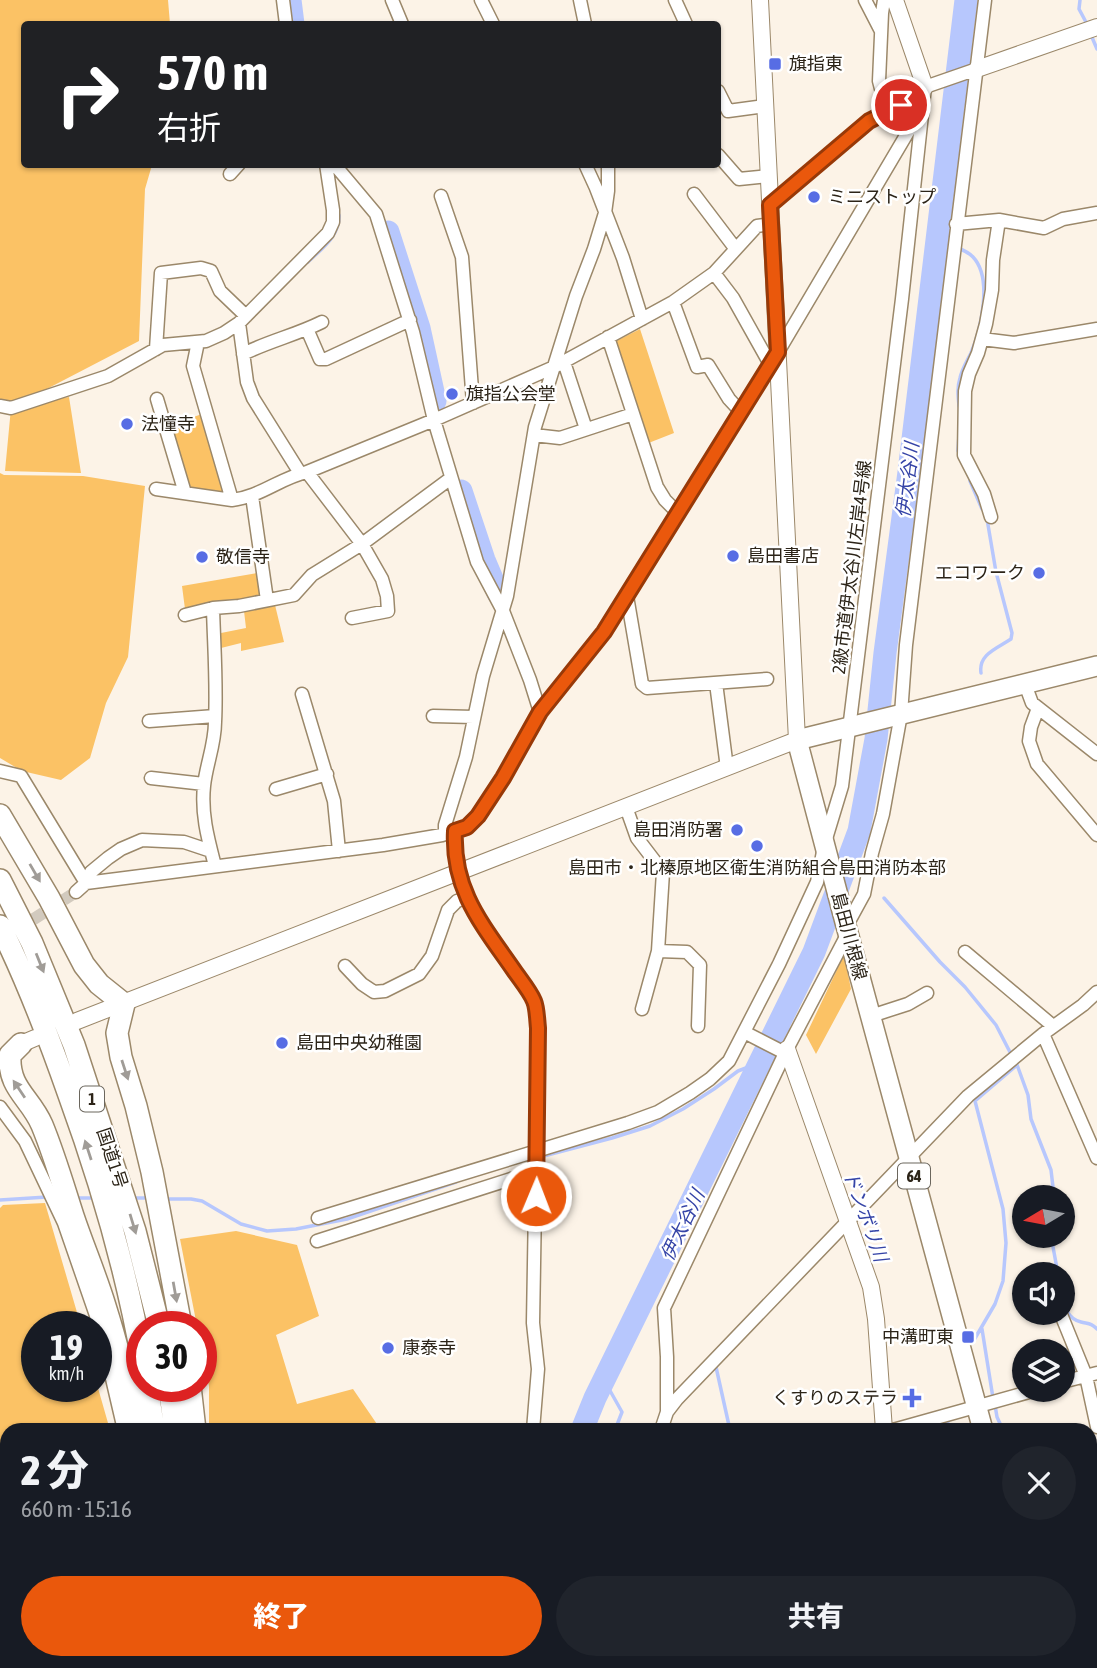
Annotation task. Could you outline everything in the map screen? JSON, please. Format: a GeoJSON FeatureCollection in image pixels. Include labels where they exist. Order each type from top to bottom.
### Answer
{"type":"FeatureCollection","features":[{"type":"Feature","properties":{"kind":"highway"},"geometry":{"type":"LineString","coordinates":[[0,815],[49,898],[84,965],[99,984],[124,1004],[117,1033],[121,1057],[149,1159],[178,1311]]}},
{"type":"Feature","properties":{"kind":"highway","name":"国道1号"},"geometry":{"type":"LineString","coordinates":[[0,880],[32,943],[74,1045],[135,1231],[155,1311]]}},
{"type":"Feature","properties":{"kind":"highway","name":"国道1号"},"geometry":{"type":"LineString","coordinates":[[0,926],[54,1053],[82,1132],[103,1194],[131,1311]]}},
{"type":"Feature","properties":{"kind":"highway"},"geometry":{"type":"LineString","coordinates":[[0,1040],[8,1044],[28,1041],[10,1055],[9,1068],[15,1084],[34,1109],[48,1143],[105,1306],[123,1365],[135,1423]]}},
{"type":"Feature","properties":{"kind":"highway"},"geometry":{"type":"LineString","coordinates":[[150,1402],[154,1423]]}},
{"type":"Feature","properties":{"kind":"highway"},"geometry":{"type":"LineString","coordinates":[[171,1402],[174,1423]]}},
{"type":"Feature","properties":{"kind":"highway"},"geometry":{"type":"LineString","coordinates":[[192,1402],[194,1423]]}},
{"type":"Feature","properties":{"kind":"main road"},"geometry":{"type":"LineString","coordinates":[[797,740],[1097,666]]}},
{"type":"Feature","properties":{"kind":"main road","name":"島田川根線"},"geometry":{"type":"LineString","coordinates":[[797,740],[909,1158],[990,1402],[985,1423]]}},
{"type":"Feature","properties":{"kind":"street"},"geometry":{"type":"LineString","coordinates":[[283,0],[286,21]]}},
{"type":"Feature","properties":{"kind":"street"},"geometry":{"type":"LineString","coordinates":[[392,0],[401,21]]}},
{"type":"Feature","properties":{"kind":"street"},"geometry":{"type":"LineString","coordinates":[[481,0],[492,21]]}},
{"type":"Feature","properties":{"kind":"street"},"geometry":{"type":"LineString","coordinates":[[580,0],[584,21]]}},
{"type":"Feature","properties":{"kind":"street"},"geometry":{"type":"LineString","coordinates":[[675,0],[684,21]]}},
{"type":"Feature","properties":{"kind":"street"},"geometry":{"type":"LineString","coordinates":[[77,1021],[797,740],[774,358],[771,224],[760,0]]}},
{"type":"Feature","properties":{"kind":"street"},"geometry":{"type":"LineString","coordinates":[[864,0],[881,31]]}},
{"type":"Feature","properties":{"kind":"street"},"geometry":{"type":"LineString","coordinates":[[884,0],[879,80],[887,112]]}},
{"type":"Feature","properties":{"kind":"street"},"geometry":{"type":"LineString","coordinates":[[895,0],[928,86]]}},
{"type":"Feature","properties":{"kind":"street"},"geometry":{"type":"LineString","coordinates":[[663,1423],[667,1412],[664,1308],[864,894],[883,814],[898,715],[974,70],[985,0]]}},
{"type":"Feature","properties":{"kind":"street"},"geometry":{"type":"LineString","coordinates":[[770,205],[869,121],[915,97],[928,86],[1097,27]]}},
{"type":"Feature","properties":{"kind":"street","name":"2級市道伊太谷川左岸4号線"},"geometry":{"type":"LineString","coordinates":[[318,1218],[658,1112],[710,1079],[729,1061],[817,882],[825,842],[842,786],[923,107],[928,86]]}},
{"type":"Feature","properties":{"kind":"street"},"geometry":{"type":"LineString","coordinates":[[721,97],[728,111],[765,106]]}},
{"type":"Feature","properties":{"kind":"street"},"geometry":{"type":"LineString","coordinates":[[81,888],[215,866],[383,845],[467,827],[478,816],[503,778],[540,712],[604,632],[627,596],[774,358],[923,107]]}},
{"type":"Feature","properties":{"kind":"street"},"geometry":{"type":"LineString","coordinates":[[721,158],[739,179],[769,176]]}},
{"type":"Feature","properties":{"kind":"street"},"geometry":{"type":"LineString","coordinates":[[0,406],[11,408],[108,376],[163,345],[206,341],[224,333],[242,320],[328,233],[333,222],[333,210],[327,168]]}},
{"type":"Feature","properties":{"kind":"street"},"geometry":{"type":"LineString","coordinates":[[337,168],[376,214],[410,320],[434,420],[477,562],[502,611],[540,712]]}},
{"type":"Feature","properties":{"kind":"street"},"geometry":{"type":"LineString","coordinates":[[587,168],[623,258],[642,319]]}},
{"type":"Feature","properties":{"kind":"street"},"geometry":{"type":"LineString","coordinates":[[534,1423],[538,1369],[533,1323],[538,1028],[534,1000],[466,898],[450,832],[445,825],[466,757],[483,676],[507,596],[534,435],[559,364],[576,296],[605,213],[608,168]]}},
{"type":"Feature","properties":{"kind":"street"},"geometry":{"type":"LineString","coordinates":[[694,194],[735,248]]}},
{"type":"Feature","properties":{"kind":"street"},"geometry":{"type":"LineString","coordinates":[[441,196],[462,257],[473,403]]}},
{"type":"Feature","properties":{"kind":"street"},"geometry":{"type":"LineString","coordinates":[[956,224],[999,220],[1044,228],[1063,219],[1097,213]]}},
{"type":"Feature","properties":{"kind":"street"},"geometry":{"type":"LineString","coordinates":[[991,517],[984,494],[964,455],[965,391],[982,339],[992,290],[999,220]]}},
{"type":"Feature","properties":{"kind":"street"},"geometry":{"type":"LineString","coordinates":[[156,489],[232,500],[244,499],[434,420],[559,364],[673,302],[714,273],[757,226],[771,224]]}},
{"type":"Feature","properties":{"kind":"street"},"geometry":{"type":"LineString","coordinates":[[156,349],[161,273],[201,268],[211,271],[220,291],[242,320],[243,354],[247,382],[253,398],[304,473],[362,544],[382,579],[387,596],[387,611],[352,618]]}},
{"type":"Feature","properties":{"kind":"street"},"geometry":{"type":"LineString","coordinates":[[714,273],[774,358]]}},
{"type":"Feature","properties":{"kind":"street"},"geometry":{"type":"LineString","coordinates":[[673,302],[697,367],[708,365],[741,412]]}},
{"type":"Feature","properties":{"kind":"street"},"geometry":{"type":"LineString","coordinates":[[307,329],[320,359],[326,359],[410,320]]}},
{"type":"Feature","properties":{"kind":"street"},"geometry":{"type":"LineString","coordinates":[[243,354],[322,322]]}},
{"type":"Feature","properties":{"kind":"street"},"geometry":{"type":"LineString","coordinates":[[982,339],[1014,343],[1097,329]]}},
{"type":"Feature","properties":{"kind":"street"},"geometry":{"type":"LineString","coordinates":[[608,337],[657,487],[678,513]]}},
{"type":"Feature","properties":{"kind":"street"},"geometry":{"type":"LineString","coordinates":[[198,342],[193,366],[232,500]]}},
{"type":"Feature","properties":{"kind":"street"},"geometry":{"type":"LineString","coordinates":[[559,364],[586,429]]}},
{"type":"Feature","properties":{"kind":"street"},"geometry":{"type":"LineString","coordinates":[[157,399],[185,493]]}},
{"type":"Feature","properties":{"kind":"street"},"geometry":{"type":"LineString","coordinates":[[534,435],[560,438],[633,414]]}},
{"type":"Feature","properties":{"kind":"street"},"geometry":{"type":"LineString","coordinates":[[185,615],[294,595],[312,575],[362,544],[451,478]]}},
{"type":"Feature","properties":{"kind":"street"},"geometry":{"type":"LineString","coordinates":[[252,496],[267,600]]}},
{"type":"Feature","properties":{"kind":"street"},"geometry":{"type":"LineString","coordinates":[[627,596],[642,684],[647,688],[767,679]]}},
{"type":"Feature","properties":{"kind":"street"},"geometry":{"type":"LineString","coordinates":[[214,608],[214,741],[204,784],[203,806],[205,830],[215,866]]}},
{"type":"Feature","properties":{"kind":"street"},"geometry":{"type":"LineString","coordinates":[[716,683],[727,768]]}},
{"type":"Feature","properties":{"kind":"street"},"geometry":{"type":"LineString","coordinates":[[1025,684],[1032,703],[1097,754]]}},
{"type":"Feature","properties":{"kind":"street"},"geometry":{"type":"LineString","coordinates":[[302,694],[334,801],[339,851]]}},
{"type":"Feature","properties":{"kind":"street"},"geometry":{"type":"LineString","coordinates":[[1038,708],[1029,740],[1037,764],[1097,835]]}},
{"type":"Feature","properties":{"kind":"street"},"geometry":{"type":"LineString","coordinates":[[149,721],[215,716]]}},
{"type":"Feature","properties":{"kind":"street"},"geometry":{"type":"LineString","coordinates":[[433,716],[474,717]]}},
{"type":"Feature","properties":{"kind":"street"},"geometry":{"type":"LineString","coordinates":[[0,771],[21,776],[81,888]]}},
{"type":"Feature","properties":{"kind":"street"},"geometry":{"type":"LineString","coordinates":[[276,789],[327,774]]}},
{"type":"Feature","properties":{"kind":"street"},"geometry":{"type":"LineString","coordinates":[[150,778],[204,784]]}},
{"type":"Feature","properties":{"kind":"street"},"geometry":{"type":"LineString","coordinates":[[626,807],[637,838],[663,872],[658,951],[642,1009]]}},
{"type":"Feature","properties":{"kind":"street"},"geometry":{"type":"LineString","coordinates":[[81,888],[91,872],[107,858],[142,840],[184,842],[211,851]]}},
{"type":"Feature","properties":{"kind":"street"},"geometry":{"type":"LineString","coordinates":[[345,966],[374,992],[384,991],[419,974],[432,956],[448,910],[457,901],[466,898]]}},
{"type":"Feature","properties":{"kind":"street"},"geometry":{"type":"LineString","coordinates":[[658,951],[687,952],[700,965],[698,1026]]}},
{"type":"Feature","properties":{"kind":"street"},"geometry":{"type":"LineString","coordinates":[[965,952],[1048,1030],[1097,1158]]}},
{"type":"Feature","properties":{"kind":"street"},"geometry":{"type":"LineString","coordinates":[[667,1412],[968,1096],[1097,992]]}},
{"type":"Feature","properties":{"kind":"street"},"geometry":{"type":"LineString","coordinates":[[871,1016],[908,1004],[927,993]]}},
{"type":"Feature","properties":{"kind":"street"},"geometry":{"type":"LineString","coordinates":[[744,1032],[786,1051],[848,1220],[871,1287],[883,1423]]}},
{"type":"Feature","properties":{"kind":"street"},"geometry":{"type":"LineString","coordinates":[[0,1107],[25,1141],[64,1223],[100,1327],[122,1423]]}},
{"type":"Feature","properties":{"kind":"street"},"geometry":{"type":"LineString","coordinates":[[317,1241],[536,1171]]}},
{"type":"Feature","properties":{"kind":"street"},"geometry":{"type":"LineString","coordinates":[[1066,1325],[1091,1374],[1097,1423]]}},
{"type":"Feature","properties":{"kind":"street"},"geometry":{"type":"LineString","coordinates":[[917,1423],[1012,1396]]}},
{"type":"Feature","properties":{"kind":"shaded area"},"geometry":{"type":"Polygon","coordinates":[[[0,0],[168,0],[170,21],[21,21],[21,168],[151,168],[145,189],[139,341],[14,406],[69,397],[81,473],[5,471],[11,408],[0,403],[0,0]]]}},
{"type":"Feature","properties":{"kind":"shaded area"},"geometry":{"type":"Polygon","coordinates":[[[640,329],[674,433],[646,444],[614,342],[640,329]]]}},
{"type":"Feature","properties":{"kind":"shaded area"},"geometry":{"type":"Polygon","coordinates":[[[202,414],[223,492],[188,488],[171,425],[202,414]]]}},
{"type":"Feature","properties":{"kind":"shaded area"},"geometry":{"type":"Polygon","coordinates":[[[0,473],[83,476],[145,486],[128,657],[106,703],[90,758],[61,780],[22,771],[0,758],[0,473]]]}},
{"type":"Feature","properties":{"kind":"shaded area"},"geometry":{"type":"Polygon","coordinates":[[[257,573],[260,599],[185,609],[182,586],[257,573]]]}},
{"type":"Feature","properties":{"kind":"shaded area"},"geometry":{"type":"Polygon","coordinates":[[[275,605],[284,642],[241,651],[241,643],[221,648],[221,633],[246,628],[244,611],[275,605]]]}},
{"type":"Feature","properties":{"kind":"shaded area"},"geometry":{"type":"Polygon","coordinates":[[[844,955],[851,989],[816,1054],[806,1035],[844,955]]]}},
{"type":"Feature","properties":{"kind":"shaded area"},"geometry":{"type":"Polygon","coordinates":[[[45,1203],[77,1311],[21,1311],[21,1402],[102,1402],[108,1423],[0,1423],[0,1208],[3,1205],[45,1203]]]}},
{"type":"Feature","properties":{"kind":"shaded area"},"geometry":{"type":"Polygon","coordinates":[[[236,1231],[297,1245],[319,1316],[276,1335],[297,1404],[353,1389],[376,1423],[209,1423],[209,1402],[217,1402],[217,1311],[194,1311],[180,1239],[236,1231]]]}},
{"type":"Feature","properties":{"kind":"waterway"},"geometry":{"type":"LineString","coordinates":[[290,0],[293,21]]}},
{"type":"Feature","properties":{"kind":"waterway","name":"伊太谷川"},"geometry":{"type":"LineString","coordinates":[[585,1423],[814,952],[859,831],[876,739],[966,0]]}},
{"type":"Feature","properties":{"kind":"waterway"},"geometry":{"type":"LineString","coordinates":[[1080,0],[1079,9],[1087,24]]}},
{"type":"Feature","properties":{"kind":"waterway"},"geometry":{"type":"LineString","coordinates":[[1091,35],[1097,49]]}},
{"type":"Feature","properties":{"kind":"waterway"},"geometry":{"type":"LineString","coordinates":[[308,262],[324,247],[337,229],[339,215]]}},
{"type":"Feature","properties":{"kind":"waterway"},"geometry":{"type":"LineString","coordinates":[[388,232],[419,328],[435,401]]}},
{"type":"Feature","properties":{"kind":"waterway"},"geometry":{"type":"LineString","coordinates":[[937,242],[956,247],[973,257],[983,277],[981,318],[975,343],[959,381],[959,406]]}},
{"type":"Feature","properties":{"kind":"waterway"},"geometry":{"type":"LineString","coordinates":[[958,451],[959,434]]}},
{"type":"Feature","properties":{"kind":"waterway"},"geometry":{"type":"LineString","coordinates":[[970,481],[982,509]]}},
{"type":"Feature","properties":{"kind":"waterway"},"geometry":{"type":"LineString","coordinates":[[461,491],[498,593]]}},
{"type":"Feature","properties":{"kind":"waterway"},"geometry":{"type":"LineString","coordinates":[[981,673],[986,656],[1011,639],[1012,633],[996,572],[987,519]]}},
{"type":"Feature","properties":{"kind":"waterway"},"geometry":{"type":"LineString","coordinates":[[848,860],[863,875]]}},
{"type":"Feature","properties":{"kind":"waterway"},"geometry":{"type":"LineString","coordinates":[[884,898],[996,1025],[1012,1056]]}},
{"type":"Feature","properties":{"kind":"waterway","name":"ドンボリ川"},"geometry":{"type":"LineString","coordinates":[[782,1020],[791,1036]]}},
{"type":"Feature","properties":{"kind":"waterway"},"geometry":{"type":"LineString","coordinates":[[1016,1062],[1028,1095],[1031,1119],[1051,1170],[1053,1185]]}},
{"type":"Feature","properties":{"kind":"waterway"},"geometry":{"type":"LineString","coordinates":[[540,1157],[650,1126],[683,1109],[738,1071],[759,1063]]}},
{"type":"Feature","properties":{"kind":"waterway"},"geometry":{"type":"LineString","coordinates":[[974,1340],[995,1304],[1003,1281],[1006,1243],[1003,1209],[975,1101],[1017,1065]]}},
{"type":"Feature","properties":{"kind":"waterway"},"geometry":{"type":"LineString","coordinates":[[163,1199],[202,1201],[241,1224],[267,1231],[296,1229],[347,1219],[456,1182]]}},
{"type":"Feature","properties":{"kind":"waterway"},"geometry":{"type":"LineString","coordinates":[[0,1200],[47,1197]]}},
{"type":"Feature","properties":{"kind":"waterway"},"geometry":{"type":"LineString","coordinates":[[75,1198],[96,1198]]}},
{"type":"Feature","properties":{"kind":"waterway"},"geometry":{"type":"LineString","coordinates":[[131,1198],[148,1198]]}},
{"type":"Feature","properties":{"kind":"waterway"},"geometry":{"type":"LineString","coordinates":[[1053,1248],[1056,1262]]}},
{"type":"Feature","properties":{"kind":"waterway"},"geometry":{"type":"LineString","coordinates":[[1075,1319],[1097,1329]]}},
{"type":"Feature","properties":{"kind":"waterway"},"geometry":{"type":"LineString","coordinates":[[982,1329],[993,1398]]}},
{"type":"Feature","properties":{"kind":"waterway"},"geometry":{"type":"LineString","coordinates":[[716,1367],[728,1423]]}},
{"type":"Feature","properties":{"kind":"waterway"},"geometry":{"type":"LineString","coordinates":[[604,1380],[622,1412],[618,1423]]}},
{"type":"Feature","properties":{"kind":"waterway"},"geometry":{"type":"LineString","coordinates":[[995,1405],[1000,1423]]}},
{"type":"Feature","properties":{"kind":"tunnel"},"geometry":{"type":"LineString","coordinates":[[18,929],[76,892]]}},
{"type":"Feature","properties":{"kind":"place","name":"旗指東"},"geometry":{"type":"Point","coordinates":[775,64]}},
{"type":"Feature","properties":{"kind":"place","name":"ミニストップ"},"geometry":{"type":"Point","coordinates":[814,197]}},
{"type":"Feature","properties":{"kind":"place","name":"旗指公会堂"},"geometry":{"type":"Point","coordinates":[452,394]}},
{"type":"Feature","properties":{"kind":"place","name":"法憧寺"},"geometry":{"type":"Point","coordinates":[127,424]}},
{"type":"Feature","properties":{"kind":"place","name":"島田書店"},"geometry":{"type":"Point","coordinates":[733,556]}},
{"type":"Feature","properties":{"kind":"place","name":"敬信寺"},"geometry":{"type":"Point","coordinates":[202,557]}},
{"type":"Feature","properties":{"kind":"place","name":"エコワーク"},"geometry":{"type":"Point","coordinates":[1039,573]}},
{"type":"Feature","properties":{"kind":"place","name":"島田消防署"},"geometry":{"type":"Point","coordinates":[737,830]}},
{"type":"Feature","properties":{"kind":"place","name":"島田市・北榛原地区衛生消防組合島田消防本部"},"geometry":{"type":"Point","coordinates":[757,846]}},
{"type":"Feature","properties":{"kind":"place","name":"島田中央幼稚園"},"geometry":{"type":"Point","coordinates":[282,1043]}},
{"type":"Feature","properties":{"kind":"place","name":"中溝町東"},"geometry":{"type":"Point","coordinates":[968,1337]}},
{"type":"Feature","properties":{"kind":"place","name":"康泰寺"},"geometry":{"type":"Point","coordinates":[388,1348]}},
{"type":"Feature","properties":{"kind":"place","name":"くすりのステラ"},"geometry":{"type":"Point","coordinates":[912,1398]}},
{"type":"Feature","properties":{"kind":"route"},"geometry":{"type":"LineString","coordinates":[[536,1196],[538,1028],[534,1000],[466,898],[454,850],[455,831],[467,827],[478,816],[540,712],[604,632],[778,352],[770,205],[869,121],[901,105]]}}]}
